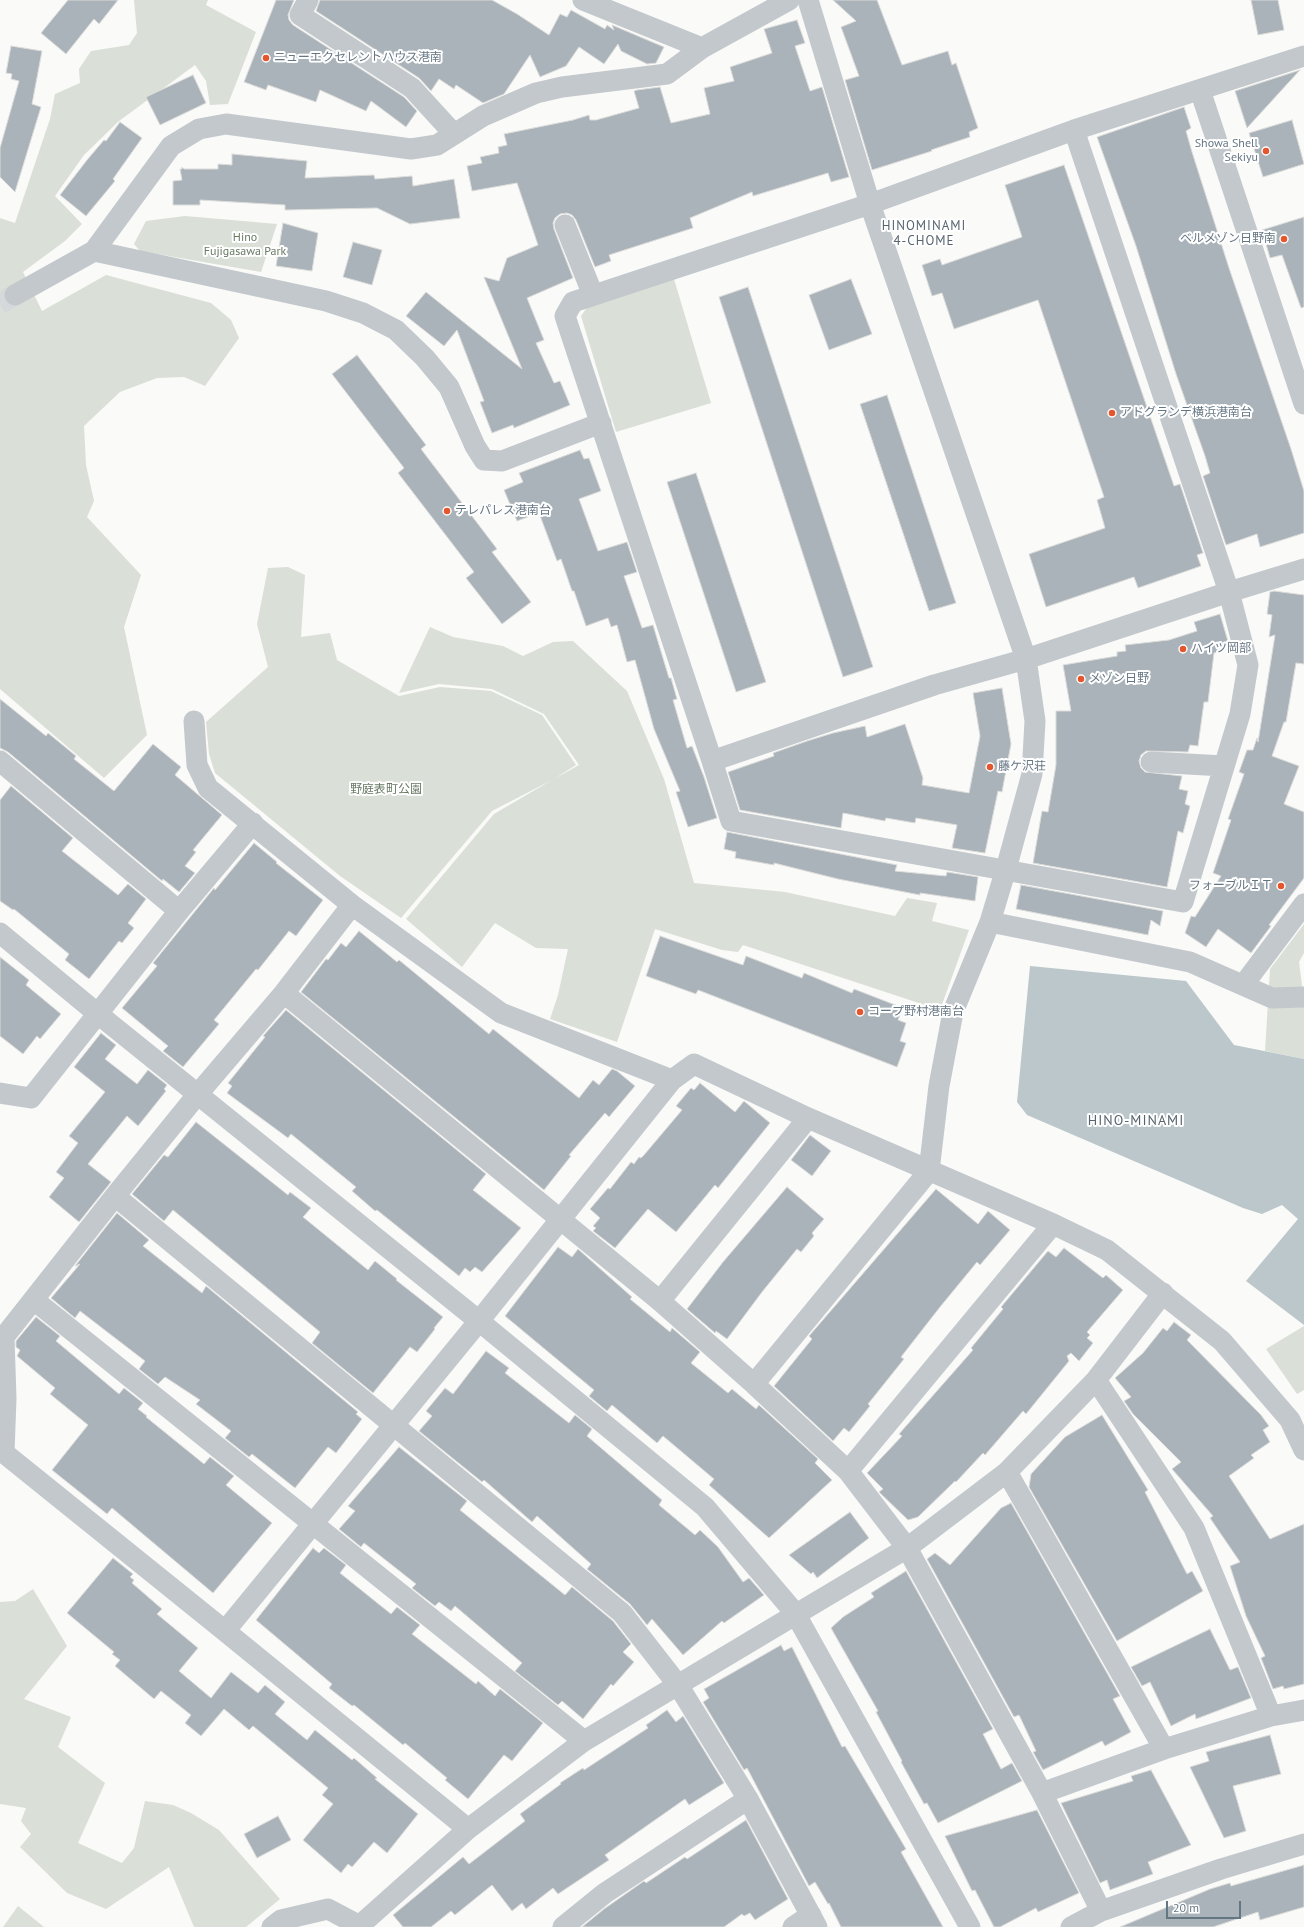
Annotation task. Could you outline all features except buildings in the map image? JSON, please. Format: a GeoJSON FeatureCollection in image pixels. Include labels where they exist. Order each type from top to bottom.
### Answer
{"type":"FeatureCollection","features":[{"type":"Feature","properties":{"kind":"street"},"geometry":{"type":"LineString","coordinates":[[308,0],[300,15],[412,88],[454,134]]}},
{"type":"Feature","properties":{"kind":"street"},"geometry":{"type":"LineString","coordinates":[[583,0],[702,48]]}},
{"type":"Feature","properties":{"kind":"street"},"geometry":{"type":"LineString","coordinates":[[15,296],[94,251],[171,146],[199,129],[226,124],[411,149],[437,145],[483,116],[536,92],[562,87],[667,74],[702,48],[789,0]]}},
{"type":"Feature","properties":{"kind":"street"},"geometry":{"type":"LineString","coordinates":[[754,1384],[930,1171],[938,1086],[953,1012],[990,922],[1006,869],[1032,774],[1035,722],[1026,659],[870,204],[808,0]]}},
{"type":"Feature","properties":{"kind":"street"},"geometry":{"type":"LineString","coordinates":[[1074,130],[1229,592],[1248,665],[1240,714],[1183,902],[1006,869],[731,821],[565,316],[573,302],[870,204],[1074,130],[1304,56]]}},
{"type":"Feature","properties":{"kind":"street"},"geometry":{"type":"LineString","coordinates":[[1200,90],[1304,404]]}},
{"type":"Feature","properties":{"kind":"street"},"geometry":{"type":"LineString","coordinates":[[565,224],[593,296]]}},
{"type":"Feature","properties":{"kind":"street"},"geometry":{"type":"LineString","coordinates":[[94,251],[326,301],[363,313],[396,330],[425,358],[449,387],[475,446],[484,460],[502,461],[601,423]]}},
{"type":"Feature","properties":{"kind":"street"},"geometry":{"type":"LineString","coordinates":[[712,761],[926,688],[1026,659],[1229,592],[1304,569]]}},
{"type":"Feature","properties":{"kind":"street"},"geometry":{"type":"LineString","coordinates":[[194,721],[197,765],[208,788],[253,823],[352,905],[501,1013],[672,1080]]}},
{"type":"Feature","properties":{"kind":"street"},"geometry":{"type":"LineString","coordinates":[[0,761],[179,911]]}},
{"type":"Feature","properties":{"kind":"street"},"geometry":{"type":"LineString","coordinates":[[1151,762],[1224,766]]}},
{"type":"Feature","properties":{"kind":"street"},"geometry":{"type":"LineString","coordinates":[[0,1092],[31,1098],[179,911],[253,823]]}},
{"type":"Feature","properties":{"kind":"street"},"geometry":{"type":"LineString","coordinates":[[1244,984],[1304,904]]}},
{"type":"Feature","properties":{"kind":"street"},"geometry":{"type":"LineString","coordinates":[[352,905],[284,993],[197,1095],[4,1337],[6,1398],[4,1453],[468,1829]]}},
{"type":"Feature","properties":{"kind":"street"},"geometry":{"type":"LineString","coordinates":[[990,922],[1190,962],[1244,984],[1272,998],[1304,997]]}},
{"type":"Feature","properties":{"kind":"street"},"geometry":{"type":"LineString","coordinates":[[0,933],[197,1095],[479,1321],[705,1507],[795,1613],[970,1927]]}},
{"type":"Feature","properties":{"kind":"street"},"geometry":{"type":"LineString","coordinates":[[284,993],[559,1220],[660,1301],[754,1384],[848,1472],[907,1548],[1042,1793],[1102,1911]]}},
{"type":"Feature","properties":{"kind":"street"},"geometry":{"type":"LineString","coordinates":[[225,1631],[393,1424],[479,1321],[672,1080],[694,1064],[808,1118],[1053,1224],[1106,1250],[1163,1293],[1222,1341],[1297,1416],[1304,1450]]}},
{"type":"Feature","properties":{"kind":"street"},"geometry":{"type":"LineString","coordinates":[[660,1301],[808,1118]]}},
{"type":"Feature","properties":{"kind":"street"},"geometry":{"type":"LineString","coordinates":[[115,1196],[622,1613],[678,1685],[748,1799],[814,1921],[793,1927]]}},
{"type":"Feature","properties":{"kind":"street"},"geometry":{"type":"LineString","coordinates":[[848,1472],[1053,1224]]}},
{"type":"Feature","properties":{"kind":"street"},"geometry":{"type":"LineString","coordinates":[[272,1927],[281,1920],[328,1909],[360,1926],[468,1829],[584,1741],[795,1613],[907,1548],[1007,1472],[1096,1380],[1163,1293]]}},
{"type":"Feature","properties":{"kind":"street"},"geometry":{"type":"LineString","coordinates":[[34,1300],[584,1741]]}},
{"type":"Feature","properties":{"kind":"street"},"geometry":{"type":"LineString","coordinates":[[1096,1380],[1194,1528],[1271,1716]]}},
{"type":"Feature","properties":{"kind":"street"},"geometry":{"type":"LineString","coordinates":[[1007,1472],[1164,1749]]}},
{"type":"Feature","properties":{"kind":"street"},"geometry":{"type":"LineString","coordinates":[[1042,1793],[1164,1749],[1271,1716],[1304,1710]]}},
{"type":"Feature","properties":{"kind":"street"},"geometry":{"type":"LineString","coordinates":[[563,1927],[605,1893],[748,1799]]}},
{"type":"Feature","properties":{"kind":"street"},"geometry":{"type":"LineString","coordinates":[[1071,1927],[1102,1911],[1221,1869],[1304,1844]]}},
{"type":"Feature","properties":{"kind":"green space"},"geometry":{"type":"Polygon","coordinates":[[[134,0],[208,0],[206,5],[256,32],[228,104],[210,105],[206,81],[195,65],[119,121],[84,155],[55,196],[82,224],[65,241],[23,272],[42,311],[106,275],[211,303],[231,320],[239,338],[205,386],[184,377],[157,378],[120,392],[84,426],[86,465],[94,501],[87,517],[141,575],[124,627],[147,735],[104,778],[0,689],[0,218],[15,223],[50,119],[55,94],[80,83],[79,69],[91,51],[129,45],[137,33],[134,0]]]}},
{"type":"Feature","properties":{"kind":"green space","name":"Hino Fujigasawa Park"},"geometry":{"type":"Polygon","coordinates":[[[185,216],[277,224],[261,272],[140,251],[134,244],[146,221],[185,216]]]}},
{"type":"Feature","properties":{"kind":"green space"},"geometry":{"type":"Polygon","coordinates":[[[674,279],[711,403],[616,432],[581,316],[588,306],[674,279]]]}},
{"type":"Feature","properties":{"kind":"green space","name":"野庭表町公園"},"geometry":{"type":"Polygon","coordinates":[[[288,567],[305,575],[301,637],[330,633],[337,660],[399,696],[440,687],[491,691],[542,715],[576,765],[554,779],[579,765],[544,714],[492,689],[439,684],[399,693],[430,627],[453,637],[503,646],[523,656],[553,642],[573,641],[627,691],[664,779],[694,883],[785,892],[895,916],[907,898],[937,903],[932,921],[969,930],[940,1010],[743,945],[738,952],[722,950],[655,929],[617,1042],[550,1019],[558,995],[568,949],[536,948],[495,923],[462,967],[406,919],[494,814],[552,780],[492,811],[401,918],[340,876],[215,773],[209,754],[206,722],[268,667],[257,624],[268,568],[288,567]]]}},
{"type":"Feature","properties":{"kind":"green space"},"geometry":{"type":"Polygon","coordinates":[[[1304,924],[1304,953],[1299,962],[1304,1001],[1304,1059],[1265,1051],[1270,969],[1304,924]]]}},
{"type":"Feature","properties":{"kind":"green space"},"geometry":{"type":"Polygon","coordinates":[[[1304,1326],[1304,1390],[1297,1394],[1266,1349],[1304,1326]]]}},
{"type":"Feature","properties":{"kind":"green space"},"geometry":{"type":"Polygon","coordinates":[[[33,1589],[67,1646],[24,1699],[71,1717],[58,1747],[105,1783],[78,1843],[122,1863],[134,1848],[145,1801],[173,1805],[191,1813],[219,1830],[280,1899],[246,1927],[194,1927],[169,1867],[106,1909],[67,1893],[20,1847],[31,1834],[21,1821],[26,1808],[0,1804],[0,1602],[15,1601],[33,1589]]]}},
{"type":"Feature","properties":{"kind":"green space"},"geometry":{"type":"Polygon","coordinates":[[[18,1906],[44,1927],[3,1927],[18,1906]]]}},
{"type":"Feature","properties":{"kind":"shaded area"},"geometry":{"type":"Polygon","coordinates":[[[1030,966],[1186,981],[1234,1045],[1304,1059],[1304,1325],[1246,1281],[1298,1219],[1282,1205],[1262,1214],[1243,1208],[1027,1115],[1017,1102],[1030,966]]]}},
{"type":"Feature","properties":{"kind":"tunnel"},"geometry":{"type":"LineString","coordinates":[[0,304],[15,295]]}},
{"type":"Feature","properties":{"kind":"place","name":"ニューエクセレントハウス港南"},"geometry":{"type":"Point","coordinates":[266,58]}},
{"type":"Feature","properties":{"kind":"place","name":"Showa Shell Sekiyu"},"geometry":{"type":"Point","coordinates":[1266,151]}},
{"type":"Feature","properties":{"kind":"place","name":"ベルメゾン日野南"},"geometry":{"type":"Point","coordinates":[1284,239]}},
{"type":"Feature","properties":{"kind":"place","name":"アドグランデ横浜港南台"},"geometry":{"type":"Point","coordinates":[1112,413]}},
{"type":"Feature","properties":{"kind":"place","name":"テレパレス港南台"},"geometry":{"type":"Point","coordinates":[447,511]}},
{"type":"Feature","properties":{"kind":"place","name":"ハイツ岡部"},"geometry":{"type":"Point","coordinates":[1183,649]}},
{"type":"Feature","properties":{"kind":"place","name":"メゾン日野"},"geometry":{"type":"Point","coordinates":[1081,679]}},
{"type":"Feature","properties":{"kind":"place","name":"藤ケ沢荘"},"geometry":{"type":"Point","coordinates":[990,767]}},
{"type":"Feature","properties":{"kind":"place","name":"フォーブルＩＴ"},"geometry":{"type":"Point","coordinates":[1281,886]}},
{"type":"Feature","properties":{"kind":"place","name":"コープ野村港南台"},"geometry":{"type":"Point","coordinates":[860,1012]}},
{"type":"Feature","properties":{"kind":"district","name":"HINOMINAMI 4-CHOME"},"geometry":{"type":"Point","coordinates":[924,234]}},
{"type":"Feature","properties":{"kind":"district","name":"HINO-MINAMI"},"geometry":{"type":"Point","coordinates":[1136,1121]}}]}
